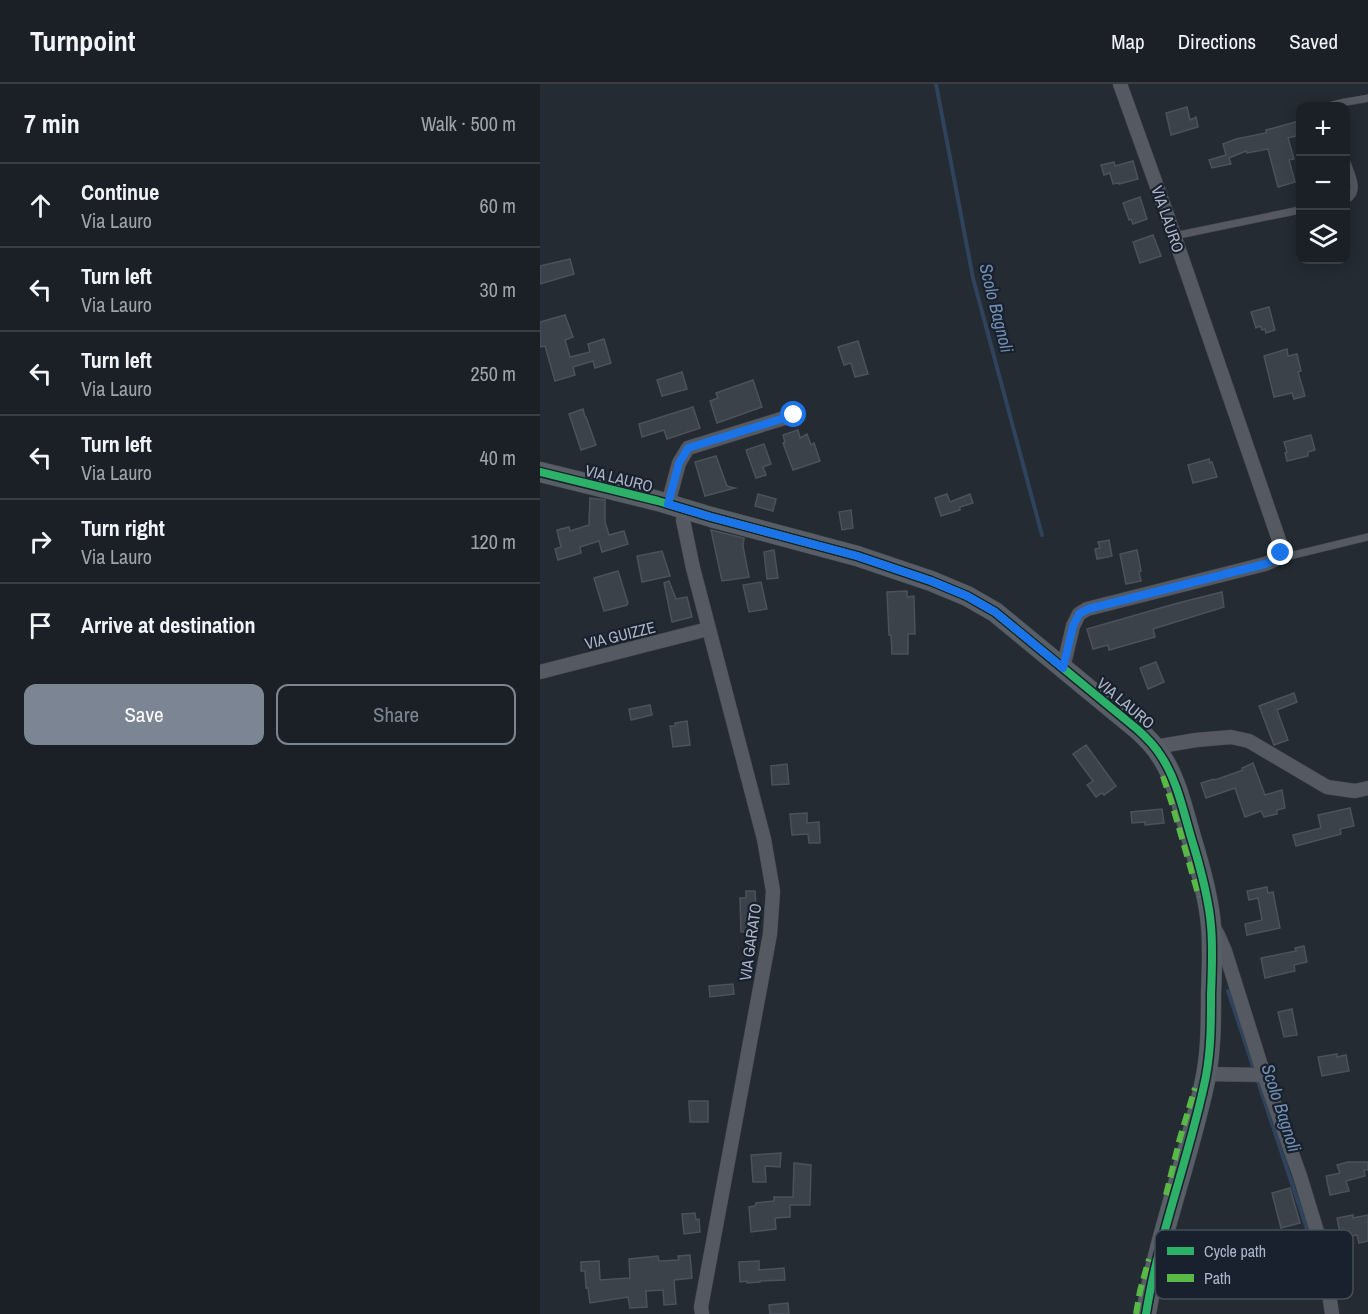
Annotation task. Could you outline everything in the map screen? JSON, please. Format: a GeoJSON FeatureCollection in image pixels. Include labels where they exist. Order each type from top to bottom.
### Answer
{"type":"FeatureCollection","features":[{"type":"Feature","properties":{"kind":"street","name":"VIA LAURO"},"geometry":{"type":"LineString","coordinates":[[1120,84],[1280,543],[1281,553],[1277,559]]}},
{"type":"Feature","properties":{"kind":"street","name":"VIA LAURO"},"geometry":{"type":"LineString","coordinates":[[677,506],[679,463],[688,448],[794,415]]}},
{"type":"Feature","properties":{"kind":"street","name":"VIA LAURO"},"geometry":{"type":"LineString","coordinates":[[540,472],[677,506],[857,556],[967,596],[995,612],[1137,729],[1155,747],[1168,767],[1178,794],[1196,852],[1211,925],[1211,1042],[1195,1122],[1165,1230]]}},
{"type":"Feature","properties":{"kind":"street","name":"VIA GARATO"},"geometry":{"type":"LineString","coordinates":[[677,506],[683,520],[708,630],[764,839],[772,891],[770,934],[701,1307],[702,1314]]}},
{"type":"Feature","properties":{"kind":"street"},"geometry":{"type":"LineString","coordinates":[[1063,668],[1073,626],[1079,614],[1088,609],[1277,559]]}},
{"type":"Feature","properties":{"kind":"street","name":"VIA GUIZZE"},"geometry":{"type":"LineString","coordinates":[[540,672],[708,630]]}},
{"type":"Feature","properties":{"kind":"street","name":"VIA LAURO"},"geometry":{"type":"LineString","coordinates":[[1155,747],[1231,737],[1249,741],[1327,787],[1354,791],[1368,788]]}},
{"type":"Feature","properties":{"kind":"street","name":"VIA LAURO"},"geometry":{"type":"LineString","coordinates":[[1211,925],[1225,951],[1317,1230]]}},
{"type":"Feature","properties":{"kind":"street"},"geometry":{"type":"LineString","coordinates":[[1206,1074],[1264,1075]]}},
{"type":"Feature","properties":{"kind":"street","name":"VIA LAURO"},"geometry":{"type":"LineString","coordinates":[[1146,1314],[1155,1264]]}},
{"type":"Feature","properties":{"kind":"street","name":"VIA LAURO"},"geometry":{"type":"LineString","coordinates":[[1330,1299],[1332,1314]]}},
{"type":"Feature","properties":{"kind":"lane"},"geometry":{"type":"LineString","coordinates":[[1350,102],[1368,98]]}},
{"type":"Feature","properties":{"kind":"lane"},"geometry":{"type":"LineString","coordinates":[[1350,172],[1354,184],[1350,197]]}},
{"type":"Feature","properties":{"kind":"lane"},"geometry":{"type":"LineString","coordinates":[[1174,236],[1296,211]]}},
{"type":"Feature","properties":{"kind":"lane"},"geometry":{"type":"LineString","coordinates":[[1277,559],[1368,537]]}},
{"type":"Feature","properties":{"kind":"building"},"geometry":{"type":"Polygon","coordinates":[[[1187,107],[1190,120],[1196,117],[1198,127],[1171,135],[1166,113],[1187,107]]]}},
{"type":"Feature","properties":{"kind":"building"},"geometry":{"type":"Polygon","coordinates":[[[1296,122],[1296,136],[1288,138],[1294,159],[1289,160],[1295,182],[1278,187],[1268,149],[1247,153],[1246,151],[1229,158],[1231,164],[1212,168],[1209,160],[1226,155],[1223,144],[1266,133],[1266,130],[1296,122]]]}},
{"type":"Feature","properties":{"kind":"building"},"geometry":{"type":"Polygon","coordinates":[[[1133,161],[1138,179],[1119,184],[1113,184],[1110,173],[1104,175],[1101,165],[1114,162],[1115,166],[1133,161]]]}},
{"type":"Feature","properties":{"kind":"building"},"geometry":{"type":"Polygon","coordinates":[[[1140,197],[1147,219],[1133,224],[1131,219],[1129,220],[1123,203],[1140,197]]]}},
{"type":"Feature","properties":{"kind":"building"},"geometry":{"type":"Polygon","coordinates":[[[1153,235],[1161,256],[1140,263],[1133,242],[1153,235]]]}},
{"type":"Feature","properties":{"kind":"building"},"geometry":{"type":"Polygon","coordinates":[[[570,259],[574,274],[540,284],[540,266],[570,259]]]}},
{"type":"Feature","properties":{"kind":"building"},"geometry":{"type":"Polygon","coordinates":[[[1269,307],[1275,330],[1266,333],[1265,329],[1262,330],[1260,326],[1256,328],[1251,312],[1269,307]]]}},
{"type":"Feature","properties":{"kind":"building"},"geometry":{"type":"Polygon","coordinates":[[[565,315],[573,337],[565,340],[570,357],[590,352],[588,344],[604,339],[611,363],[595,368],[593,361],[573,367],[575,375],[555,381],[545,346],[540,347],[540,322],[565,315]]]}},
{"type":"Feature","properties":{"kind":"building"},"geometry":{"type":"Polygon","coordinates":[[[858,341],[868,374],[855,377],[851,363],[844,365],[838,347],[858,341]]]}},
{"type":"Feature","properties":{"kind":"building"},"geometry":{"type":"Polygon","coordinates":[[[1287,349],[1288,356],[1297,354],[1301,371],[1298,372],[1305,396],[1294,399],[1292,393],[1274,397],[1264,356],[1287,349]]]}},
{"type":"Feature","properties":{"kind":"building"},"geometry":{"type":"Polygon","coordinates":[[[682,372],[687,389],[662,396],[657,380],[682,372]]]}},
{"type":"Feature","properties":{"kind":"building"},"geometry":{"type":"Polygon","coordinates":[[[753,380],[762,407],[717,423],[710,401],[718,398],[716,393],[753,380]]]}},
{"type":"Feature","properties":{"kind":"building"},"geometry":{"type":"Polygon","coordinates":[[[693,407],[700,428],[667,439],[664,430],[642,437],[639,424],[693,407]]]}},
{"type":"Feature","properties":{"kind":"building"},"geometry":{"type":"Polygon","coordinates":[[[583,409],[596,445],[581,450],[569,414],[583,409]]]}},
{"type":"Feature","properties":{"kind":"building"},"geometry":{"type":"Polygon","coordinates":[[[798,430],[800,438],[807,434],[811,445],[814,443],[820,461],[793,470],[783,443],[785,442],[783,435],[798,430]]]}},
{"type":"Feature","properties":{"kind":"building"},"geometry":{"type":"Polygon","coordinates":[[[1311,435],[1315,450],[1308,452],[1308,456],[1287,461],[1284,442],[1311,435]]]}},
{"type":"Feature","properties":{"kind":"building"},"geometry":{"type":"Polygon","coordinates":[[[764,444],[771,464],[763,467],[766,475],[756,478],[746,450],[764,444]]]}},
{"type":"Feature","properties":{"kind":"building"},"geometry":{"type":"Polygon","coordinates":[[[716,456],[727,486],[735,488],[705,496],[695,462],[716,456]]]}},
{"type":"Feature","properties":{"kind":"building"},"geometry":{"type":"Polygon","coordinates":[[[1209,459],[1217,477],[1193,483],[1188,465],[1209,459]]]}},
{"type":"Feature","properties":{"kind":"building"},"geometry":{"type":"Polygon","coordinates":[[[758,494],[776,499],[773,511],[755,506],[758,494]]]}},
{"type":"Feature","properties":{"kind":"building"},"geometry":{"type":"Polygon","coordinates":[[[947,494],[950,502],[970,494],[973,503],[941,516],[935,498],[947,494]]]}},
{"type":"Feature","properties":{"kind":"building"},"geometry":{"type":"Polygon","coordinates":[[[590,498],[605,500],[605,522],[609,535],[624,531],[628,544],[602,552],[599,541],[580,547],[581,553],[558,560],[555,549],[561,547],[557,530],[569,527],[570,531],[589,525],[590,498]]]}},
{"type":"Feature","properties":{"kind":"building"},"geometry":{"type":"Polygon","coordinates":[[[851,510],[853,528],[842,530],[839,512],[851,510]]]}},
{"type":"Feature","properties":{"kind":"building"},"geometry":{"type":"Polygon","coordinates":[[[711,530],[744,538],[743,546],[749,577],[722,581],[711,530]]]}},
{"type":"Feature","properties":{"kind":"building"},"geometry":{"type":"Polygon","coordinates":[[[1109,540],[1112,556],[1097,559],[1095,549],[1100,548],[1098,542],[1109,540]]]}},
{"type":"Feature","properties":{"kind":"building"},"geometry":{"type":"Polygon","coordinates":[[[774,550],[778,578],[767,579],[764,552],[774,550]]]}},
{"type":"Feature","properties":{"kind":"building"},"geometry":{"type":"Polygon","coordinates":[[[1137,550],[1141,581],[1126,584],[1120,554],[1137,550]]]}},
{"type":"Feature","properties":{"kind":"building"},"geometry":{"type":"Polygon","coordinates":[[[662,551],[670,576],[642,582],[637,556],[662,551]]]}},
{"type":"Feature","properties":{"kind":"building"},"geometry":{"type":"Polygon","coordinates":[[[618,571],[628,603],[604,611],[594,578],[618,571]]]}},
{"type":"Feature","properties":{"kind":"building"},"geometry":{"type":"Polygon","coordinates":[[[669,581],[676,599],[687,597],[692,617],[672,622],[664,583],[669,581]]]}},
{"type":"Feature","properties":{"kind":"building"},"geometry":{"type":"Polygon","coordinates":[[[761,582],[767,609],[749,612],[743,585],[761,582]]]}},
{"type":"Feature","properties":{"kind":"building"},"geometry":{"type":"Polygon","coordinates":[[[907,591],[907,597],[914,596],[915,634],[908,634],[908,654],[892,654],[887,592],[907,591]]]}},
{"type":"Feature","properties":{"kind":"building"},"geometry":{"type":"Polygon","coordinates":[[[1222,592],[1224,607],[1153,629],[1155,637],[1109,650],[1108,645],[1093,649],[1087,629],[1222,592]]]}},
{"type":"Feature","properties":{"kind":"building"},"geometry":{"type":"Polygon","coordinates":[[[1156,662],[1164,682],[1148,689],[1140,668],[1156,662]]]}},
{"type":"Feature","properties":{"kind":"building"},"geometry":{"type":"Polygon","coordinates":[[[1294,693],[1297,702],[1277,710],[1288,740],[1274,745],[1259,706],[1294,693]]]}},
{"type":"Feature","properties":{"kind":"building"},"geometry":{"type":"Polygon","coordinates":[[[650,705],[652,715],[631,720],[629,709],[650,705]]]}},
{"type":"Feature","properties":{"kind":"building"},"geometry":{"type":"Polygon","coordinates":[[[687,721],[690,745],[673,747],[670,726],[687,721]]]}},
{"type":"Feature","properties":{"kind":"building"},"geometry":{"type":"Polygon","coordinates":[[[1086,745],[1116,786],[1104,795],[1102,793],[1096,797],[1087,785],[1093,781],[1073,754],[1086,745]]]}},
{"type":"Feature","properties":{"kind":"building"},"geometry":{"type":"Polygon","coordinates":[[[1253,763],[1265,795],[1282,790],[1285,808],[1277,810],[1277,814],[1264,817],[1261,811],[1245,817],[1235,788],[1206,798],[1201,783],[1243,770],[1242,768],[1253,763]]]}},
{"type":"Feature","properties":{"kind":"building"},"geometry":{"type":"Polygon","coordinates":[[[787,764],[789,784],[772,785],[771,766],[787,764]]]}},
{"type":"Feature","properties":{"kind":"building"},"geometry":{"type":"Polygon","coordinates":[[[1350,808],[1354,826],[1340,829],[1341,834],[1296,846],[1293,835],[1321,828],[1318,815],[1350,808]]]}},
{"type":"Feature","properties":{"kind":"building"},"geometry":{"type":"Polygon","coordinates":[[[1162,809],[1164,823],[1145,825],[1145,822],[1132,823],[1131,812],[1162,809]]]}},
{"type":"Feature","properties":{"kind":"building"},"geometry":{"type":"Polygon","coordinates":[[[807,813],[807,823],[819,822],[820,843],[809,843],[808,834],[792,835],[790,814],[807,813]]]}},
{"type":"Feature","properties":{"kind":"building"},"geometry":{"type":"Polygon","coordinates":[[[1267,887],[1268,893],[1273,892],[1280,928],[1247,935],[1245,924],[1262,920],[1258,898],[1249,900],[1247,891],[1267,887]]]}},
{"type":"Feature","properties":{"kind":"building"},"geometry":{"type":"Polygon","coordinates":[[[746,891],[755,891],[757,923],[754,923],[754,931],[741,932],[740,898],[746,898],[746,891]]]}},
{"type":"Feature","properties":{"kind":"building"},"geometry":{"type":"Polygon","coordinates":[[[1304,946],[1307,962],[1294,965],[1295,971],[1265,978],[1261,958],[1296,951],[1295,948],[1304,946]]]}},
{"type":"Feature","properties":{"kind":"building"},"geometry":{"type":"Polygon","coordinates":[[[733,984],[734,994],[710,997],[709,986],[733,984]]]}},
{"type":"Feature","properties":{"kind":"building"},"geometry":{"type":"Polygon","coordinates":[[[1292,1009],[1297,1035],[1284,1037],[1278,1012],[1292,1009]]]}},
{"type":"Feature","properties":{"kind":"building"},"geometry":{"type":"Polygon","coordinates":[[[1337,1054],[1337,1057],[1346,1055],[1349,1071],[1322,1076],[1318,1057],[1337,1054]]]}},
{"type":"Feature","properties":{"kind":"building"},"geometry":{"type":"Polygon","coordinates":[[[689,1101],[708,1101],[708,1122],[690,1122],[689,1101]]]}},
{"type":"Feature","properties":{"kind":"building"},"geometry":{"type":"Polygon","coordinates":[[[781,1153],[780,1167],[765,1166],[766,1182],[753,1182],[751,1155],[781,1153]]]}},
{"type":"Feature","properties":{"kind":"building"},"geometry":{"type":"Polygon","coordinates":[[[1348,1162],[1368,1162],[1368,1170],[1364,1170],[1365,1176],[1346,1181],[1349,1191],[1330,1195],[1326,1176],[1340,1173],[1337,1165],[1348,1162]]]}},
{"type":"Feature","properties":{"kind":"building"},"geometry":{"type":"Polygon","coordinates":[[[794,1163],[811,1165],[810,1205],[790,1205],[790,1217],[775,1218],[776,1229],[751,1232],[749,1207],[755,1206],[756,1203],[774,1201],[774,1197],[793,1197],[794,1163]]]}},
{"type":"Feature","properties":{"kind":"building"},"geometry":{"type":"Polygon","coordinates":[[[1290,1188],[1300,1223],[1281,1228],[1272,1193],[1290,1188]]]}},
{"type":"Feature","properties":{"kind":"building"},"geometry":{"type":"Polygon","coordinates":[[[695,1213],[696,1220],[699,1219],[700,1232],[684,1234],[682,1214],[695,1213]]]}},
{"type":"Feature","properties":{"kind":"building"},"geometry":{"type":"Polygon","coordinates":[[[1368,1215],[1368,1241],[1359,1243],[1357,1235],[1353,1236],[1353,1230],[1339,1230],[1337,1218],[1368,1215]]]}},
{"type":"Feature","properties":{"kind":"building"},"geometry":{"type":"Polygon","coordinates":[[[690,1255],[692,1278],[674,1280],[676,1304],[664,1305],[663,1290],[646,1291],[647,1307],[630,1308],[628,1297],[590,1303],[585,1271],[581,1271],[581,1262],[599,1261],[600,1280],[630,1278],[629,1259],[658,1256],[659,1261],[679,1260],[678,1256],[690,1255]]]}},
{"type":"Feature","properties":{"kind":"building"},"geometry":{"type":"Polygon","coordinates":[[[759,1261],[759,1270],[784,1268],[785,1280],[740,1282],[739,1262],[759,1261]]]}},
{"type":"Feature","properties":{"kind":"building"},"geometry":{"type":"Polygon","coordinates":[[[788,1303],[789,1314],[770,1314],[769,1305],[788,1303]]]}},
{"type":"Feature","properties":{"kind":"waterway","name":"Scolo Bagnoli"},"geometry":{"type":"LineString","coordinates":[[936,84],[973,278],[1042,535]]}},
{"type":"Feature","properties":{"kind":"waterway","name":"Scolo Bagnoli"},"geometry":{"type":"LineString","coordinates":[[1228,991],[1307,1230]]}},
{"type":"Feature","properties":{"kind":"marked path"},"geometry":{"type":"LineString","coordinates":[[1163,776],[1199,897]]}},
{"type":"Feature","properties":{"kind":"marked path"},"geometry":{"type":"LineString","coordinates":[[1166,1195],[1195,1088]]}},
{"type":"Feature","properties":{"kind":"marked path"},"geometry":{"type":"LineString","coordinates":[[1136,1314],[1149,1259]]}},
{"type":"Feature","properties":{"kind":"cycle path"},"geometry":{"type":"LineString","coordinates":[[540,472],[658,501],[857,556],[967,596],[995,612],[1137,729],[1159,752],[1179,795],[1200,869],[1208,904],[1212,943],[1208,1066],[1192,1136],[1166,1230]]}},
{"type":"Feature","properties":{"kind":"cycle path"},"geometry":{"type":"LineString","coordinates":[[1146,1314],[1155,1271]]}},
{"type":"Feature","properties":{"kind":"route"},"geometry":{"type":"LineString","coordinates":[[794,415],[688,448],[679,463],[668,504],[857,556],[931,581],[967,596],[995,612],[1063,668],[1073,626],[1079,614],[1088,609],[1265,564],[1277,559],[1281,553]]}}]}
